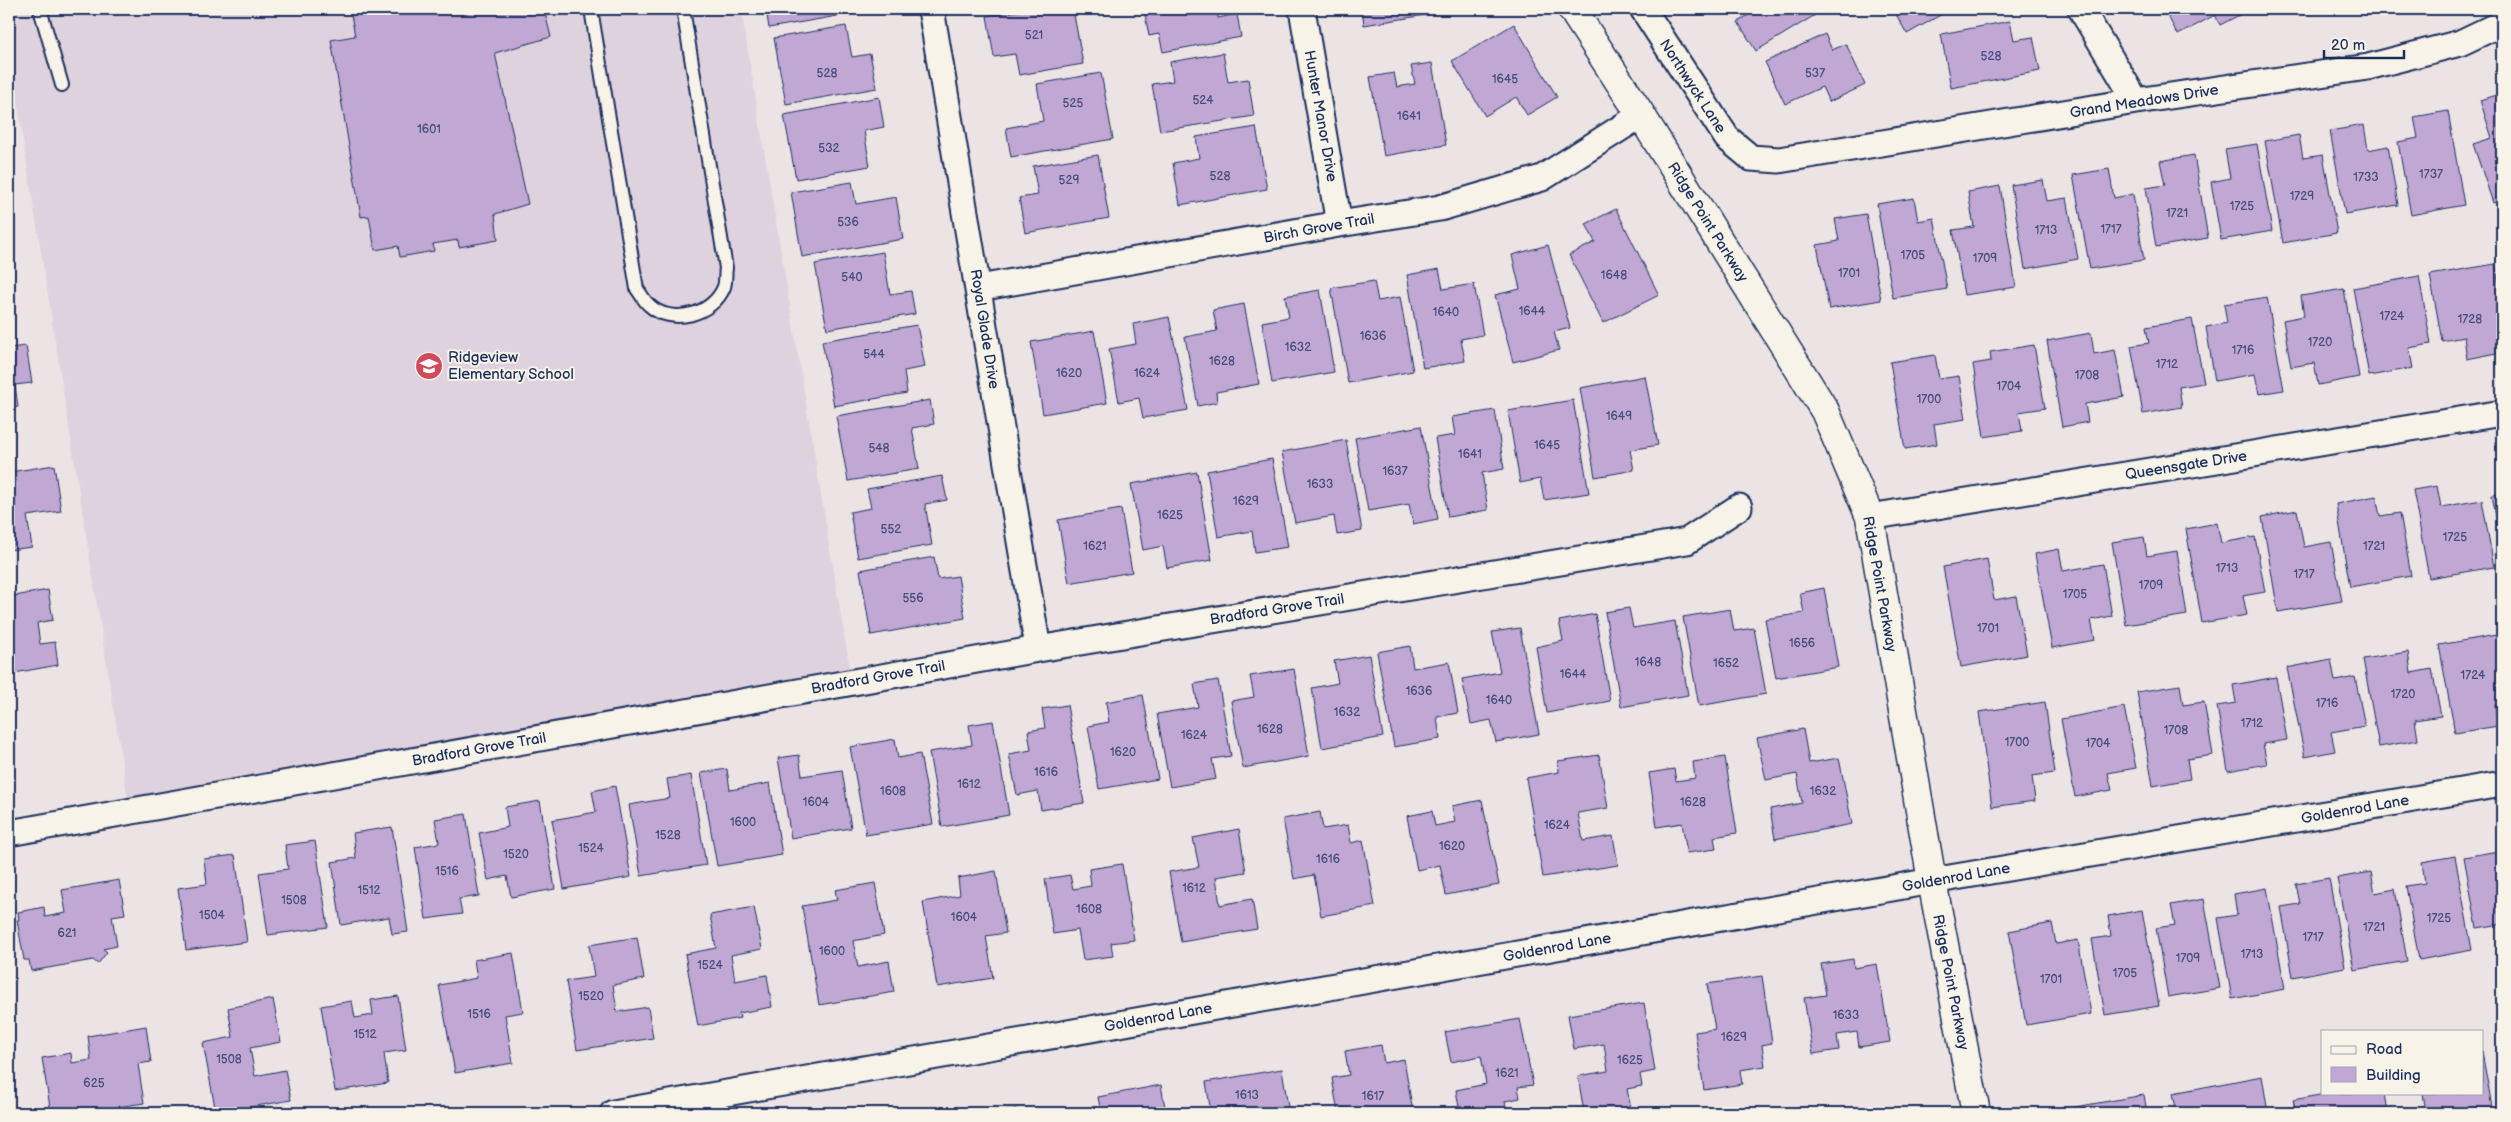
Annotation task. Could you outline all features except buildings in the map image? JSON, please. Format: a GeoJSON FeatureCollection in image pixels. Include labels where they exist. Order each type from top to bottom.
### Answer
{"type":"FeatureCollection","features":[{"type":"Feature","properties":{"kind":"street","name":"Royal Glade Drive"},"geometry":{"type":"LineString","coordinates":[[931,9],[1038,649]]}},
{"type":"Feature","properties":{"kind":"street","name":"Hunter Manor Drive"},"geometry":{"type":"LineString","coordinates":[[1302,9],[1339,224]]}},
{"type":"Feature","properties":{"kind":"street","name":"Ridge Point Parkway"},"geometry":{"type":"LineString","coordinates":[[1572,9],[1641,115],[1825,411],[1870,517],[1932,881],[1976,1113]]}},
{"type":"Feature","properties":{"kind":"street","name":"Northwyck Lane"},"geometry":{"type":"LineString","coordinates":[[1643,9],[1726,138],[1751,158],[1779,160]]}},
{"type":"Feature","properties":{"kind":"street"},"geometry":{"type":"LineString","coordinates":[[2081,9],[2136,101]]}},
{"type":"Feature","properties":{"kind":"street","name":"Grand Meadows Drive"},"geometry":{"type":"LineString","coordinates":[[1779,160],[2136,101],[2368,67],[2460,43],[2502,23]]}},
{"type":"Feature","properties":{"kind":"street","name":"Birch Grove Trail"},"geometry":{"type":"LineString","coordinates":[[979,288],[1339,224],[1440,208],[1542,178],[1641,115]]}},
{"type":"Feature","properties":{"kind":"street","name":"Queensgate Drive"},"geometry":{"type":"LineString","coordinates":[[1870,517],[2502,413]]}},
{"type":"Feature","properties":{"kind":"street","name":"Bradford Grove Trail"},"geometry":{"type":"LineString","coordinates":[[9,834],[1038,649],[1687,541],[1739,506]]}},
{"type":"Feature","properties":{"kind":"street","name":"Goldenrod Lane"},"geometry":{"type":"LineString","coordinates":[[613,1113],[1932,881],[2502,784]]}},
{"type":"Feature","properties":{"kind":"lane"},"geometry":{"type":"LineString","coordinates":[[40,9],[62,85]]}},
{"type":"Feature","properties":{"kind":"lane"},"geometry":{"type":"LineString","coordinates":[[591,9],[638,289],[649,305],[665,315],[682,316],[699,312],[714,302],[724,287],[726,268],[683,9]]}},
{"type":"Feature","properties":{"kind":"shaded area","name":"Ridgeview Elementary School"},"geometry":{"type":"Polygon","coordinates":[[[9,9],[741,9],[852,682],[130,812],[9,51],[9,9]]]}},
{"type":"Feature","properties":{"kind":"place","name":"Ridgeview Elementary School"},"geometry":{"type":"Point","coordinates":[429,366]}}]}
